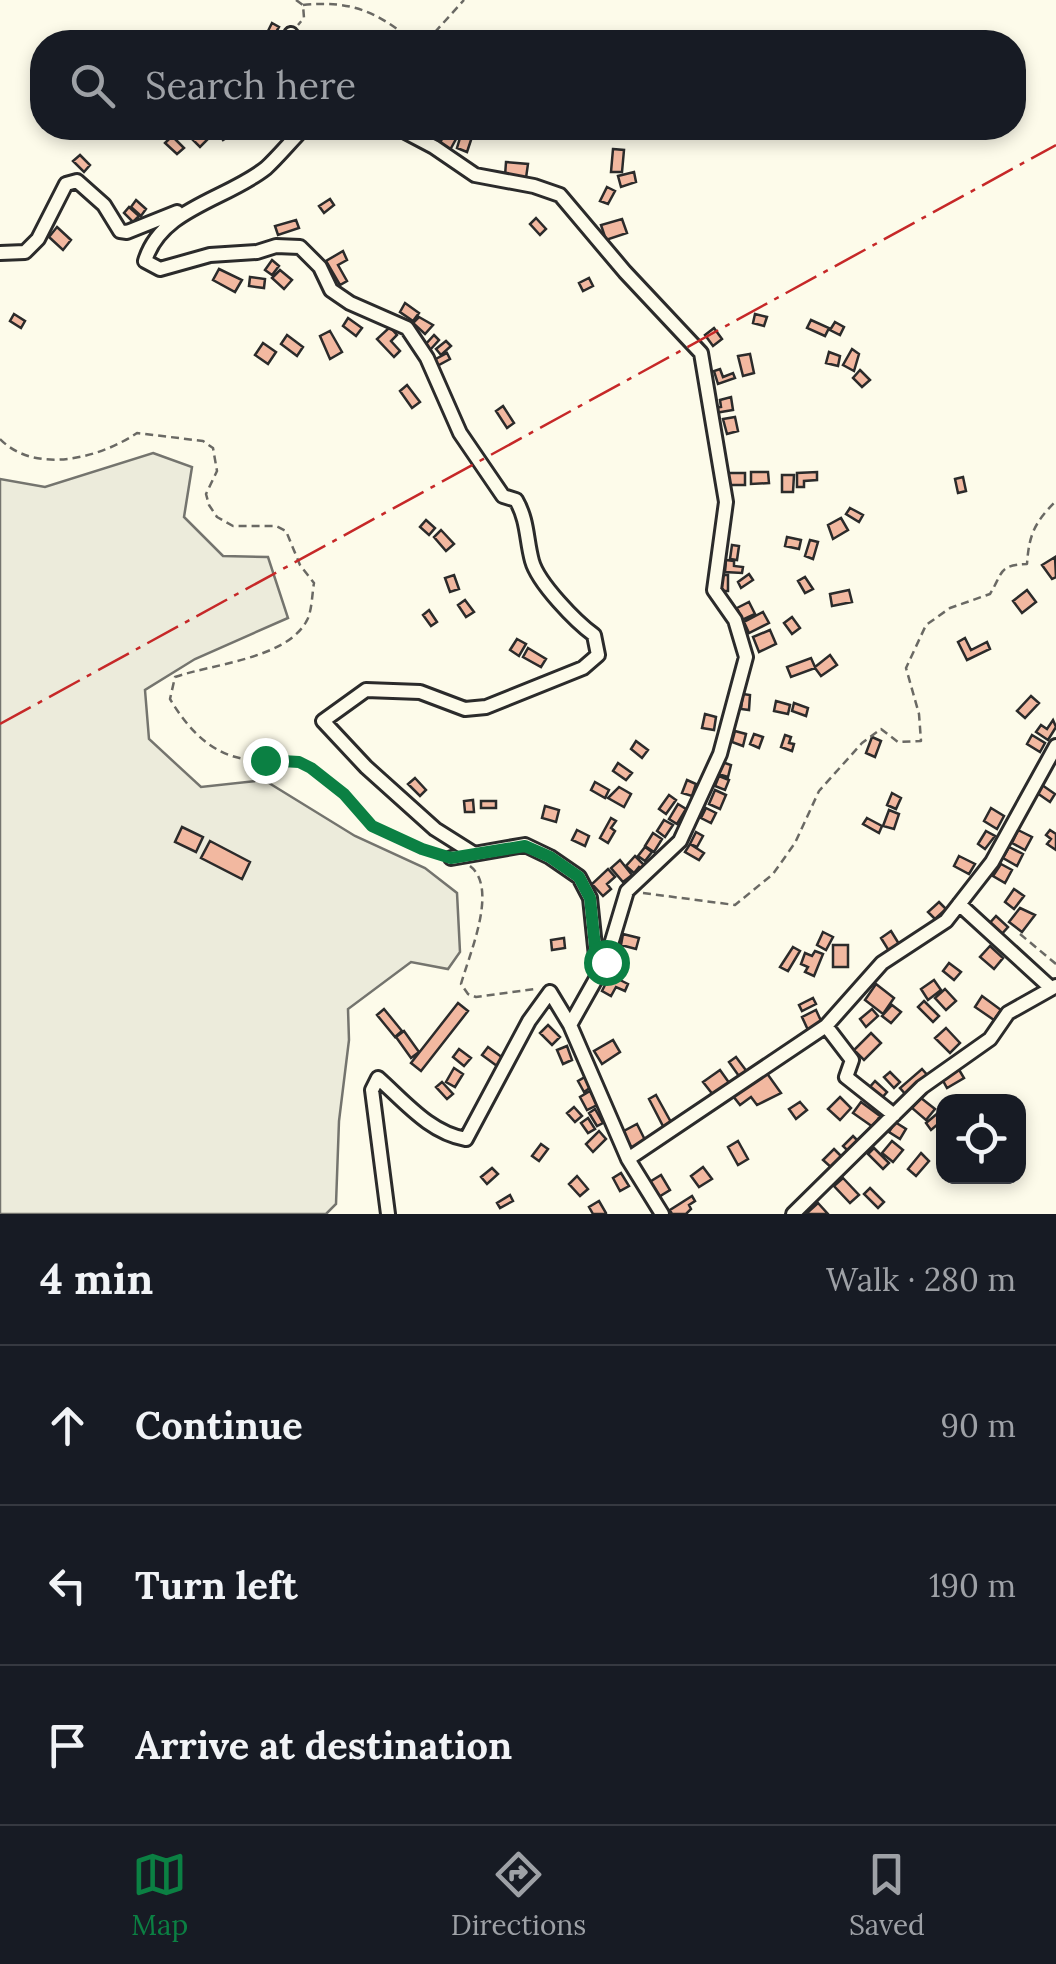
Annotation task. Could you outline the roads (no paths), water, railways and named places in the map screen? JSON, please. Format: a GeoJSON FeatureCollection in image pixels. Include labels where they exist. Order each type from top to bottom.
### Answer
{"type":"FeatureCollection","features":[{"type":"Feature","properties":{"kind":"street"},"geometry":{"type":"LineString","coordinates":[[293,140],[266,168],[166,226],[150,242],[144,261],[160,270],[210,255],[300,246],[320,268],[331,290],[350,304],[406,328],[428,358],[460,433],[503,496],[516,500],[522,510],[538,576],[594,635],[598,655],[583,668],[486,707],[465,709],[420,692],[366,690],[323,721],[366,767],[435,829],[474,853]]}},
{"type":"Feature","properties":{"kind":"street"},"geometry":{"type":"LineString","coordinates":[[421,140],[474,175],[560,195],[701,354],[726,502],[714,590],[735,620],[746,657],[720,754],[680,841],[627,891],[606,962],[570,1026]]}},
{"type":"Feature","properties":{"kind":"street"},"geometry":{"type":"LineString","coordinates":[[0,252],[25,252],[38,239],[66,184],[76,181],[104,205],[120,231],[127,232],[198,206]]}},
{"type":"Feature","properties":{"kind":"street"},"geometry":{"type":"LineString","coordinates":[[628,1159],[826,1026],[882,963],[946,920],[992,862],[1056,746]]}},
{"type":"Feature","properties":{"kind":"street"},"geometry":{"type":"LineString","coordinates":[[451,858],[525,846],[579,877],[590,898],[598,976]]}},
{"type":"Feature","properties":{"kind":"street"},"geometry":{"type":"LineString","coordinates":[[794,1214],[922,1087],[990,1039],[1008,1013],[1054,987],[959,904]]}},
{"type":"Feature","properties":{"kind":"street"},"geometry":{"type":"LineString","coordinates":[[388,1214],[372,1090],[378,1078],[431,1126],[446,1136],[466,1138],[529,1021],[550,992],[570,1026],[628,1159],[662,1214]]}},
{"type":"Feature","properties":{"kind":"street"},"geometry":{"type":"LineString","coordinates":[[826,1026],[852,1060],[846,1076],[894,1115]]}}]}
